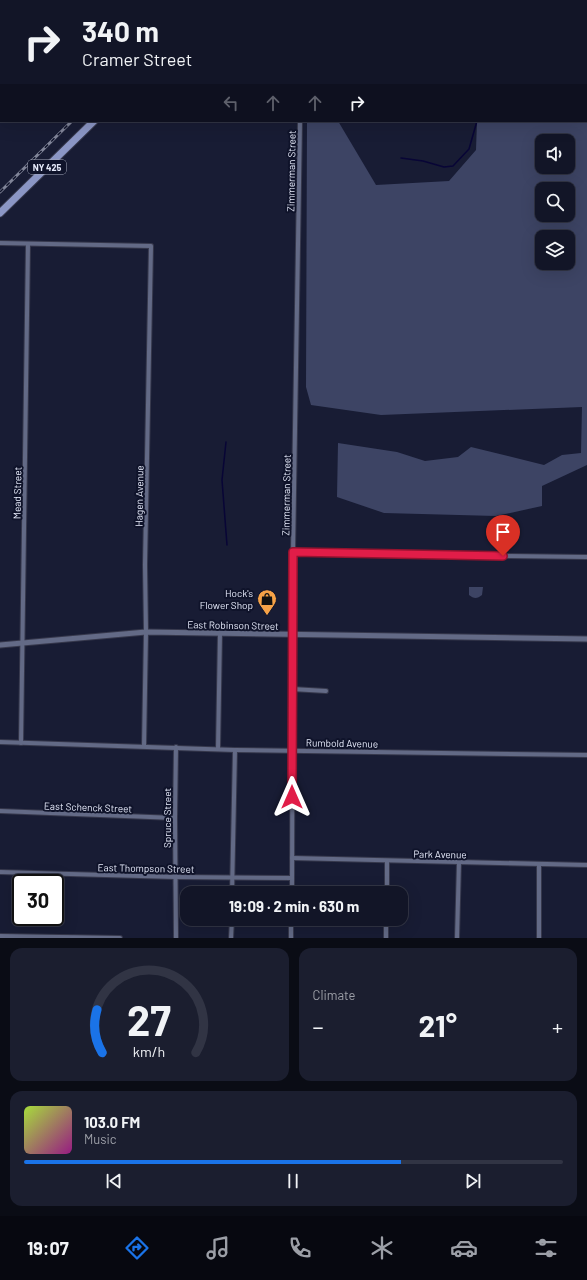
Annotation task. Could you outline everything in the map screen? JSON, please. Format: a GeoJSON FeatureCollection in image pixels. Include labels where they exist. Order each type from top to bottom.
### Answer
{"type":"FeatureCollection","features":[{"type":"Feature","properties":{"kind":"main road","name":"NY 425"},"geometry":{"type":"LineString","coordinates":[[0,213],[93,122]]}},
{"type":"Feature","properties":{"kind":"street","name":"Zimmerman Street"},"geometry":{"type":"LineString","coordinates":[[292,886],[293,552],[300,122]]}},
{"type":"Feature","properties":{"kind":"street"},"geometry":{"type":"LineString","coordinates":[[0,243],[28,244]]}},
{"type":"Feature","properties":{"kind":"street","name":"Hagen Avenue"},"geometry":{"type":"LineString","coordinates":[[28,244],[151,246],[145,565],[146,632],[144,746]]}},
{"type":"Feature","properties":{"kind":"street","name":"Mead Street"},"geometry":{"type":"LineString","coordinates":[[21,743],[28,244]]}},
{"type":"Feature","properties":{"kind":"street"},"geometry":{"type":"LineString","coordinates":[[293,552],[587,557]]}},
{"type":"Feature","properties":{"kind":"street","name":"East Robinson Street"},"geometry":{"type":"LineString","coordinates":[[0,645],[146,632],[587,639]]}},
{"type":"Feature","properties":{"kind":"street"},"geometry":{"type":"LineString","coordinates":[[218,749],[220,633]]}},
{"type":"Feature","properties":{"kind":"street"},"geometry":{"type":"LineString","coordinates":[[292,689],[326,691]]}},
{"type":"Feature","properties":{"kind":"street","name":"Rumbold Avenue"},"geometry":{"type":"LineString","coordinates":[[0,742],[235,750],[587,755]]}},
{"type":"Feature","properties":{"kind":"street","name":"Spruce Street"},"geometry":{"type":"LineString","coordinates":[[176,747],[174,818],[176,938]]}},
{"type":"Feature","properties":{"kind":"street"},"geometry":{"type":"LineString","coordinates":[[232,886],[235,750]]}},
{"type":"Feature","properties":{"kind":"street","name":"East Schenck Street"},"geometry":{"type":"LineString","coordinates":[[0,811],[174,818]]}},
{"type":"Feature","properties":{"kind":"street","name":"Park Avenue"},"geometry":{"type":"LineString","coordinates":[[292,858],[587,865]]}},
{"type":"Feature","properties":{"kind":"street"},"geometry":{"type":"LineString","coordinates":[[387,861],[387,886]]}},
{"type":"Feature","properties":{"kind":"street"},"geometry":{"type":"LineString","coordinates":[[457,938],[458,862]]}},
{"type":"Feature","properties":{"kind":"street"},"geometry":{"type":"LineString","coordinates":[[539,864],[539,938]]}},
{"type":"Feature","properties":{"kind":"street","name":"East Thompson Street"},"geometry":{"type":"LineString","coordinates":[[0,872],[175,877],[292,878]]}},
{"type":"Feature","properties":{"kind":"street"},"geometry":{"type":"LineString","coordinates":[[231,938],[232,926]]}},
{"type":"Feature","properties":{"kind":"street"},"geometry":{"type":"LineString","coordinates":[[291,926],[291,938]]}},
{"type":"Feature","properties":{"kind":"street"},"geometry":{"type":"LineString","coordinates":[[386,926],[386,938]]}},
{"type":"Feature","properties":{"kind":"street"},"geometry":{"type":"LineString","coordinates":[[0,936],[120,938]]}},
{"type":"Feature","properties":{"kind":"shaded area"},"geometry":{"type":"Polygon","coordinates":[[[307,122],[339,122],[376,185],[449,181],[476,150],[477,122],[587,122],[587,465],[542,486],[542,506],[496,516],[384,513],[337,497],[338,443],[397,452],[425,461],[458,457],[471,447],[544,465],[562,455],[581,453],[582,407],[381,415],[311,405],[306,387],[307,122]]]}},
{"type":"Feature","properties":{"kind":"shaded area"},"geometry":{"type":"Polygon","coordinates":[[[469,587],[483,587],[482,595],[474,598],[469,595],[469,587]]]}},
{"type":"Feature","properties":{"kind":"waterway"},"geometry":{"type":"LineString","coordinates":[[401,158],[423,161],[444,167],[453,166],[469,149],[477,122]]}},
{"type":"Feature","properties":{"kind":"waterway"},"geometry":{"type":"LineString","coordinates":[[226,442],[222,480],[227,545]]}},
{"type":"Feature","properties":{"kind":"railway"},"geometry":{"type":"LineString","coordinates":[[0,192],[71,122]]}},
{"type":"Feature","properties":{"kind":"place","name":"Hock's Flower Shop"},"geometry":{"type":"Point","coordinates":[267,616]}},
{"type":"Feature","properties":{"kind":"route"},"geometry":{"type":"LineString","coordinates":[[292,797],[293,552],[503,556]]}}]}
